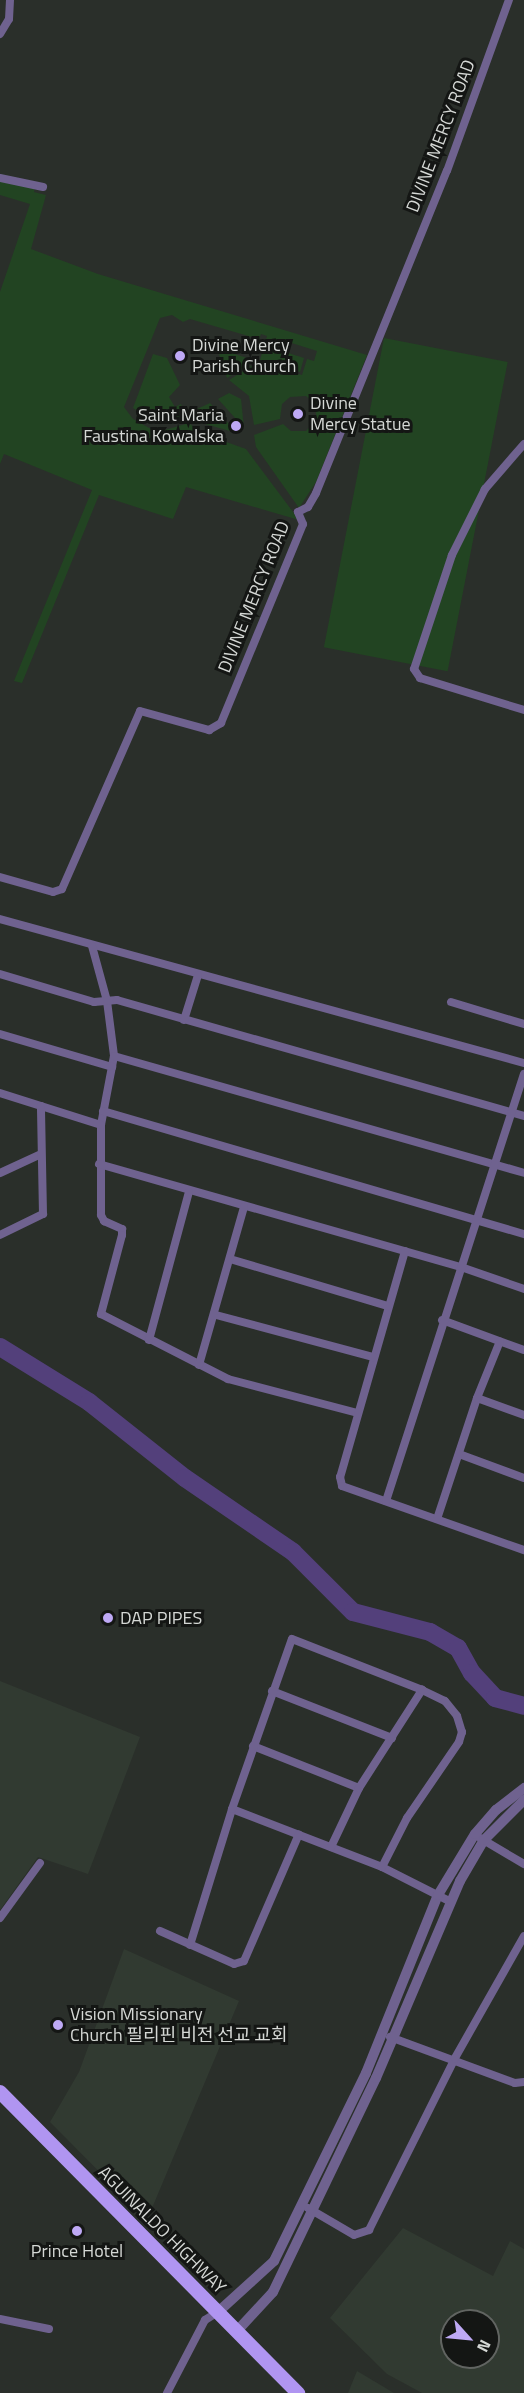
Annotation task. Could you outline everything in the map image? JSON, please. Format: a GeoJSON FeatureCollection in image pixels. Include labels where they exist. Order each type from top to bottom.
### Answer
{"type":"FeatureCollection","features":[{"type":"Feature","properties":{"kind":"main road","name":"AGUINALDO HIGHWAY"},"geometry":{"type":"LineString","coordinates":[[0,2092],[298,2393]]}},
{"type":"Feature","properties":{"kind":"street"},"geometry":{"type":"LineString","coordinates":[[0,34],[9,19],[10,0]]}},
{"type":"Feature","properties":{"kind":"street","name":"DIVINE MERCY ROAD"},"geometry":{"type":"LineString","coordinates":[[0,877],[53,892],[62,889],[136,716],[146,710],[209,730],[216,728],[236,686],[303,525],[298,512],[308,507],[316,493],[447,171],[509,0]]}},
{"type":"Feature","properties":{"kind":"street"},"geometry":{"type":"LineString","coordinates":[[0,178],[43,187]]}},
{"type":"Feature","properties":{"kind":"street"},"geometry":{"type":"LineString","coordinates":[[524,444],[485,489],[452,555],[414,669],[420,678],[524,710]]}},
{"type":"Feature","properties":{"kind":"street"},"geometry":{"type":"LineString","coordinates":[[0,919],[524,1063]]}},
{"type":"Feature","properties":{"kind":"street"},"geometry":{"type":"LineString","coordinates":[[92,946],[107,1001],[114,1056],[101,1125],[99,1164],[101,1219],[118,1226],[122,1235],[101,1314],[228,1379],[358,1413]]}},
{"type":"Feature","properties":{"kind":"street"},"geometry":{"type":"LineString","coordinates":[[0,974],[94,1002],[117,1000],[524,1116]]}},
{"type":"Feature","properties":{"kind":"street"},"geometry":{"type":"LineString","coordinates":[[184,1020],[198,975]]}},
{"type":"Feature","properties":{"kind":"street"},"geometry":{"type":"LineString","coordinates":[[451,1002],[524,1024]]}},
{"type":"Feature","properties":{"kind":"street"},"geometry":{"type":"LineString","coordinates":[[0,1034],[112,1067]]}},
{"type":"Feature","properties":{"kind":"street"},"geometry":{"type":"LineString","coordinates":[[114,1056],[524,1173]]}},
{"type":"Feature","properties":{"kind":"street"},"geometry":{"type":"LineString","coordinates":[[386,1501],[492,1163],[524,1074]]}},
{"type":"Feature","properties":{"kind":"street"},"geometry":{"type":"LineString","coordinates":[[0,1093],[101,1125]]}},
{"type":"Feature","properties":{"kind":"street"},"geometry":{"type":"LineString","coordinates":[[0,1234],[43,1214],[41,1106]]}},
{"type":"Feature","properties":{"kind":"street"},"geometry":{"type":"LineString","coordinates":[[103,1111],[476,1218],[524,1234]]}},
{"type":"Feature","properties":{"kind":"street"},"geometry":{"type":"LineString","coordinates":[[0,1173],[41,1154]]}},
{"type":"Feature","properties":{"kind":"street"},"geometry":{"type":"LineString","coordinates":[[99,1164],[189,1192],[461,1267],[524,1289]]}},
{"type":"Feature","properties":{"kind":"street"},"geometry":{"type":"LineString","coordinates":[[149,1340],[189,1192]]}},
{"type":"Feature","properties":{"kind":"street"},"geometry":{"type":"LineString","coordinates":[[199,1365],[216,1315],[244,1207]]}},
{"type":"Feature","properties":{"kind":"street"},"geometry":{"type":"LineString","coordinates":[[405,1251],[340,1477],[342,1486],[524,1550]]}},
{"type":"Feature","properties":{"kind":"street"},"geometry":{"type":"LineString","coordinates":[[230,1259],[388,1306]]}},
{"type":"Feature","properties":{"kind":"street"},"geometry":{"type":"LineString","coordinates":[[216,1315],[374,1357]]}},
{"type":"Feature","properties":{"kind":"street"},"geometry":{"type":"LineString","coordinates":[[442,1320],[524,1350]]}},
{"type":"Feature","properties":{"kind":"street"},"geometry":{"type":"LineString","coordinates":[[437,1519],[477,1398],[500,1341]]}},
{"type":"Feature","properties":{"kind":"street"},"geometry":{"type":"LineString","coordinates":[[477,1398],[524,1415]]}},
{"type":"Feature","properties":{"kind":"street"},"geometry":{"type":"LineString","coordinates":[[459,1454],[524,1478]]}},
{"type":"Feature","properties":{"kind":"street"},"geometry":{"type":"LineString","coordinates":[[190,1945],[253,1746],[292,1639],[445,1701],[462,1732],[407,1818],[382,1867]]}},
{"type":"Feature","properties":{"kind":"street"},"geometry":{"type":"LineString","coordinates":[[331,1846],[359,1788],[422,1690]]}},
{"type":"Feature","properties":{"kind":"street"},"geometry":{"type":"LineString","coordinates":[[272,1692],[392,1738]]}},
{"type":"Feature","properties":{"kind":"street"},"geometry":{"type":"LineString","coordinates":[[253,1746],[359,1788]]}},
{"type":"Feature","properties":{"kind":"street"},"geometry":{"type":"LineString","coordinates":[[388,2036],[438,1895],[479,1837],[522,1794]]}},
{"type":"Feature","properties":{"kind":"street"},"geometry":{"type":"LineString","coordinates":[[232,1809],[382,1867],[449,1901]]}},
{"type":"Feature","properties":{"kind":"street"},"geometry":{"type":"LineString","coordinates":[[160,1931],[234,1964],[244,1961],[298,1834]]}},
{"type":"Feature","properties":{"kind":"street"},"geometry":{"type":"LineString","coordinates":[[479,1837],[524,1864]]}},
{"type":"Feature","properties":{"kind":"street"},"geometry":{"type":"LineString","coordinates":[[237,2331],[273,2292],[308,2208],[479,1837]]}},
{"type":"Feature","properties":{"kind":"street"},"geometry":{"type":"LineString","coordinates":[[0,1918],[40,1863]]}},
{"type":"Feature","properties":{"kind":"street"},"geometry":{"type":"LineString","coordinates":[[308,2208],[354,2235],[369,2230],[455,2058],[524,1936]]}},
{"type":"Feature","properties":{"kind":"street"},"geometry":{"type":"LineString","coordinates":[[388,2036],[455,2058],[514,2083],[524,2082]]}},
{"type":"Feature","properties":{"kind":"street"},"geometry":{"type":"LineString","coordinates":[[166,2393],[205,2320],[218,2312],[274,2261],[308,2208]]}},
{"type":"Feature","properties":{"kind":"street"},"geometry":{"type":"LineString","coordinates":[[0,2319],[49,2329]]}},
{"type":"Feature","properties":{"kind":"shaded area"},"geometry":{"type":"Polygon","coordinates":[[[0,1681],[140,1737],[88,1874],[38,1857],[0,1910],[0,1681]]]}},
{"type":"Feature","properties":{"kind":"shaded area"},"geometry":{"type":"Polygon","coordinates":[[[124,1949],[239,2001],[147,2220],[50,2122],[79,2072],[124,1949]]]}},
{"type":"Feature","properties":{"kind":"shaded area"},"geometry":{"type":"Polygon","coordinates":[[[403,2228],[493,2276],[510,2241],[524,2249],[524,2393],[422,2393],[387,2374],[330,2318],[403,2228]]]}},
{"type":"Feature","properties":{"kind":"shaded area"},"geometry":{"type":"Polygon","coordinates":[[[357,2371],[394,2393],[348,2393],[357,2371]]]}},
{"type":"Feature","properties":{"kind":"green space"},"geometry":{"type":"Polygon","coordinates":[[[0,174],[36,182],[34,192],[46,195],[31,249],[98,274],[367,355],[316,482],[299,508],[256,447],[254,435],[283,424],[291,431],[306,431],[317,419],[314,403],[306,396],[290,397],[282,404],[280,419],[254,425],[249,396],[229,380],[258,362],[302,375],[307,359],[314,361],[317,351],[279,339],[276,349],[304,358],[300,372],[260,360],[267,336],[261,334],[259,339],[190,319],[183,322],[172,315],[160,318],[124,407],[133,419],[151,429],[165,430],[189,423],[201,433],[246,449],[299,520],[186,487],[173,519],[99,495],[22,683],[14,681],[92,490],[4,454],[0,464],[0,292],[30,204],[0,195],[0,174]]]}},
{"type":"Feature","properties":{"kind":"green space"},"geometry":{"type":"Polygon","coordinates":[[[384,338],[508,362],[448,671],[324,647],[384,338]]]}},
{"type":"Feature","properties":{"kind":"green space"},"geometry":{"type":"Polygon","coordinates":[[[217,348],[253,360],[252,363],[227,378],[217,348]]]}},
{"type":"Feature","properties":{"kind":"green space"},"geometry":{"type":"Polygon","coordinates":[[[153,354],[167,358],[180,385],[169,397],[175,407],[181,404],[186,416],[155,422],[133,408],[153,354]]]}},
{"type":"Feature","properties":{"kind":"green space"},"geometry":{"type":"Polygon","coordinates":[[[229,393],[241,399],[244,428],[218,399],[229,393]]]}},
{"type":"Feature","properties":{"kind":"green space"},"geometry":{"type":"Polygon","coordinates":[[[210,403],[237,433],[198,422],[197,409],[210,403]]]}},
{"type":"Feature","properties":{"kind":"waterway"},"geometry":{"type":"LineString","coordinates":[[0,1347],[89,1402],[185,1478],[293,1552],[353,1612],[430,1632],[458,1648],[472,1673],[495,1698],[524,1706]]}},
{"type":"Feature","properties":{"kind":"place","name":"Divine Mercy Parish Church"},"geometry":{"type":"Point","coordinates":[180,356]}},
{"type":"Feature","properties":{"kind":"place","name":"Divine Mercy Statue"},"geometry":{"type":"Point","coordinates":[298,414]}},
{"type":"Feature","properties":{"kind":"place","name":"Saint Maria Faustina Kowalska"},"geometry":{"type":"Point","coordinates":[236,426]}},
{"type":"Feature","properties":{"kind":"place","name":"DAP PIPES"},"geometry":{"type":"Point","coordinates":[108,1618]}},
{"type":"Feature","properties":{"kind":"place","name":"Vision Missionary Church 필리핀 비전 선교 교회"},"geometry":{"type":"Point","coordinates":[58,2025]}},
{"type":"Feature","properties":{"kind":"place","name":"Prince Hotel"},"geometry":{"type":"Point","coordinates":[77,2231]}}]}
